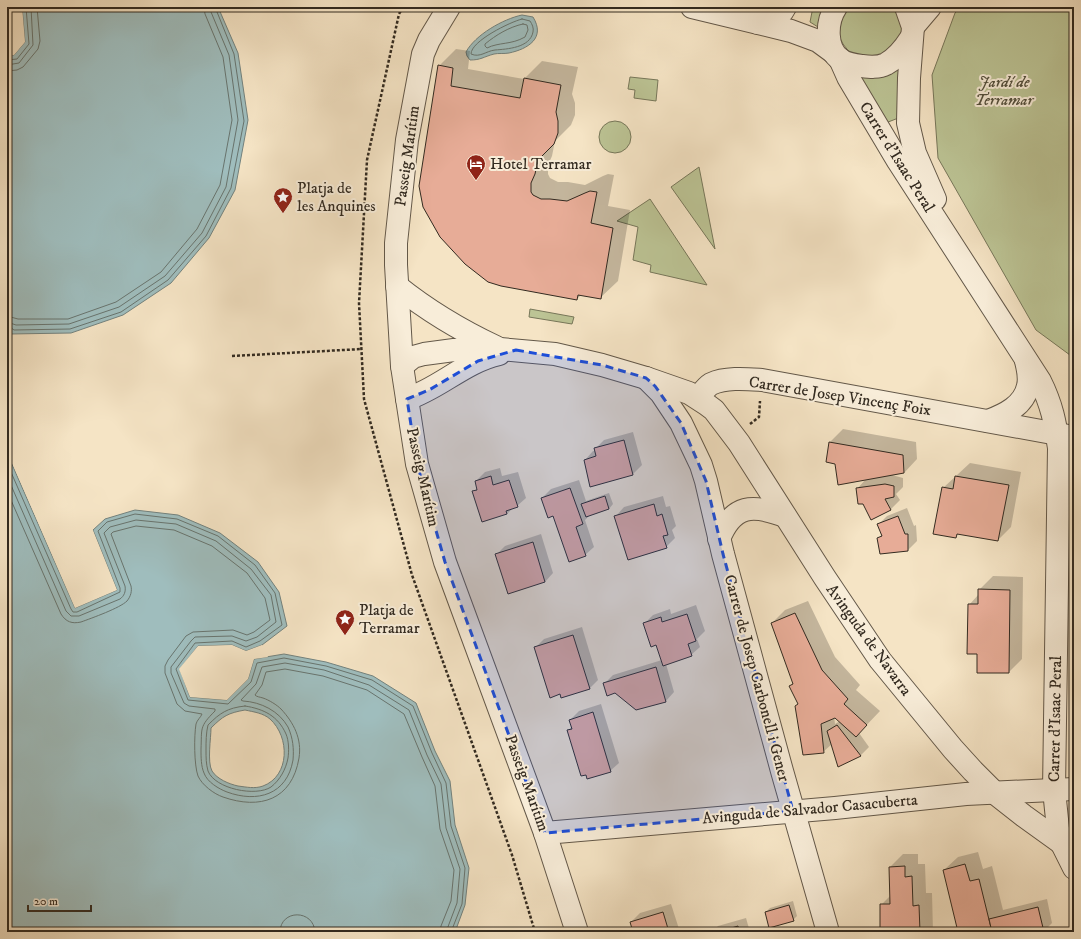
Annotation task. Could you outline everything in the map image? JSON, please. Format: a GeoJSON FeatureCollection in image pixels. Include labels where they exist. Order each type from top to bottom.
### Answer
{"type":"FeatureCollection","features":[{"type":"Feature","properties":{"kind":"street","name":"Passeig Marítim"},"geometry":{"type":"LineString","coordinates":[[449,7],[432,35],[423,54],[407,140],[398,226],[396,265],[402,366],[417,464],[445,562],[546,833],[577,932]]}},
{"type":"Feature","properties":{"kind":"street"},"geometry":{"type":"LineString","coordinates":[[692,7],[804,35],[818,41],[837,56],[851,64],[873,68],[885,64],[901,53],[910,24],[930,7]]}},
{"type":"Feature","properties":{"kind":"street"},"geometry":{"type":"LineString","coordinates":[[758,23],[770,22],[777,17],[785,7]]}},
{"type":"Feature","properties":{"kind":"street","name":"Carrer d'Isaac Peral"},"geometry":{"type":"LineString","coordinates":[[836,7],[830,21],[829,33],[837,56],[848,77],[898,161],[1040,381],[1066,435],[1059,448],[1064,789],[1058,829],[1068,848]]}},
{"type":"Feature","properties":{"kind":"street","name":"Carrer d'Isaac Peral"},"geometry":{"type":"LineString","coordinates":[[910,24],[908,122],[915,153],[958,253]]}},
{"type":"Feature","properties":{"kind":"street"},"geometry":{"type":"LineString","coordinates":[[397,286],[446,322],[508,350]]}},
{"type":"Feature","properties":{"kind":"street"},"geometry":{"type":"LineString","coordinates":[[402,366],[413,357],[454,350],[508,350],[555,354],[646,378],[681,390],[698,398]]}},
{"type":"Feature","properties":{"kind":"street"},"geometry":{"type":"LineString","coordinates":[[407,398],[429,390],[452,374],[478,361],[508,350]]}},
{"type":"Feature","properties":{"kind":"street","name":"Carrer d'Isaac Peral"},"geometry":{"type":"LineString","coordinates":[[988,421],[1002,416],[1013,409],[1026,393],[1029,385],[1026,361]]}},
{"type":"Feature","properties":{"kind":"street","name":"Carrer de Josep Carbonell i Gener"},"geometry":{"type":"LineString","coordinates":[[646,378],[661,393],[681,423],[693,446],[706,481],[719,539],[793,811],[828,932]]}},
{"type":"Feature","properties":{"kind":"street","name":"Carrer de Josep Vincenç Foix"},"geometry":{"type":"LineString","coordinates":[[698,398],[711,384],[721,381],[735,379],[762,380],[1066,435]]}},
{"type":"Feature","properties":{"kind":"street","name":"Avinguda de Navarra"},"geometry":{"type":"LineString","coordinates":[[698,398],[714,410],[730,431],[880,660],[953,749],[996,794],[1068,848]]}},
{"type":"Feature","properties":{"kind":"street"},"geometry":{"type":"LineString","coordinates":[[719,539],[725,526],[733,516],[746,509],[766,510],[786,516]]}},
{"type":"Feature","properties":{"kind":"street","name":"Avinguda de Salvador Casacuberta"},"geometry":{"type":"LineString","coordinates":[[546,833],[966,794],[996,794],[1064,789]]}},
{"type":"Feature","properties":{"kind":"street"},"geometry":{"type":"LineString","coordinates":[[1068,848],[1074,868]]}},
{"type":"Feature","properties":{"kind":"path"},"geometry":{"type":"LineString","coordinates":[[403,7],[399,14],[367,160],[359,303],[364,399],[412,575],[512,855],[535,932]]}},
{"type":"Feature","properties":{"kind":"path"},"geometry":{"type":"LineString","coordinates":[[232,356],[362,349]]}},
{"type":"Feature","properties":{"kind":"highlighted area"},"geometry":{"type":"Polygon","coordinates":[[[516,350],[602,365],[646,378],[655,386],[681,423],[706,481],[723,554],[793,811],[545,833],[445,562],[417,464],[407,399],[429,390],[478,361],[516,350]]]}},
{"type":"Feature","properties":{"kind":"green space"},"geometry":{"type":"Polygon","coordinates":[[[813,7],[828,7],[821,27],[818,27],[810,22],[813,7]]]}},
{"type":"Feature","properties":{"kind":"green space"},"geometry":{"type":"Polygon","coordinates":[[[845,7],[897,7],[904,32],[900,43],[872,60],[850,53],[838,34],[845,7]]]}},
{"type":"Feature","properties":{"kind":"green space","name":"Jardí de Terramar"},"geometry":{"type":"Polygon","coordinates":[[[961,7],[1074,7],[1074,358],[1036,330],[938,158],[932,75],[955,13],[961,7]]]}},
{"type":"Feature","properties":{"kind":"green space"},"geometry":{"type":"Polygon","coordinates":[[[900,66],[901,117],[883,124],[855,73],[900,66]]]}},
{"type":"Feature","properties":{"kind":"green space"},"geometry":{"type":"Polygon","coordinates":[[[630,77],[658,80],[656,101],[634,98],[635,90],[628,89],[630,77]]]}},
{"type":"Feature","properties":{"kind":"green space"},"geometry":{"type":"Polygon","coordinates":[[[612,121],[618,121],[628,128],[631,137],[630,143],[624,150],[618,153],[612,153],[602,146],[599,140],[599,134],[606,124],[612,121]]]}},
{"type":"Feature","properties":{"kind":"green space"},"geometry":{"type":"Polygon","coordinates":[[[699,167],[715,249],[671,187],[699,167]]]}},
{"type":"Feature","properties":{"kind":"green space"},"geometry":{"type":"Polygon","coordinates":[[[650,199],[707,285],[650,272],[651,265],[633,260],[638,227],[617,221],[650,199]]]}},
{"type":"Feature","properties":{"kind":"green space"},"geometry":{"type":"Polygon","coordinates":[[[530,309],[574,317],[572,324],[529,317],[530,309]]]}},
{"type":"Feature","properties":{"kind":"water"},"geometry":{"type":"Polygon","coordinates":[[[22,7],[218,7],[238,53],[248,120],[235,190],[209,238],[171,283],[123,315],[71,333],[10,334],[7,328],[7,56],[14,55],[25,42],[22,7]]]}},
{"type":"Feature","properties":{"kind":"water"},"geometry":{"type":"Polygon","coordinates":[[[522,15],[533,17],[536,24],[536,37],[533,41],[523,49],[470,60],[466,52],[476,40],[498,24],[522,15]]]}},
{"type":"Feature","properties":{"kind":"water"},"geometry":{"type":"Polygon","coordinates":[[[7,453],[75,608],[117,590],[93,530],[105,519],[135,510],[178,515],[220,533],[258,562],[279,592],[287,626],[262,645],[246,651],[232,645],[198,646],[180,669],[190,697],[227,700],[248,679],[254,659],[284,654],[326,662],[373,676],[416,703],[435,751],[450,781],[455,825],[469,868],[465,905],[455,932],[304,932],[298,929],[286,932],[7,932],[7,453]],[[245,710],[230,714],[211,728],[210,762],[212,771],[224,781],[250,788],[263,786],[272,781],[278,774],[284,756],[284,745],[277,727],[270,719],[261,714],[245,710]]]}},
{"type":"Feature","properties":{"kind":"pier"},"geometry":{"type":"Polygon","coordinates":[[[20,7],[22,7],[25,42],[14,55],[7,56],[7,54],[13,54],[23,41],[20,7]]]}},
{"type":"Feature","properties":{"kind":"pier"},"geometry":{"type":"Polygon","coordinates":[[[7,451],[9,452],[76,606],[114,589],[91,531],[92,528],[117,590],[75,608],[7,451]]]}},
{"type":"Feature","properties":{"kind":"pier"},"geometry":{"type":"Polygon","coordinates":[[[232,645],[246,651],[262,645],[263,647],[246,653],[232,647],[199,648],[182,670],[192,695],[226,698],[246,678],[252,657],[267,655],[268,657],[254,659],[248,679],[227,700],[190,697],[179,669],[198,646],[232,645]]]}},
{"type":"Feature","properties":{"kind":"building","name":"Hotel Terramar"},"geometry":{"type":"Polygon","coordinates":[[[438,65],[453,68],[451,86],[520,98],[524,78],[561,85],[556,112],[558,133],[554,144],[538,160],[535,174],[531,183],[531,192],[533,195],[541,199],[567,201],[590,191],[597,192],[591,223],[613,228],[601,299],[578,295],[577,300],[501,286],[488,282],[465,264],[440,237],[423,207],[419,186],[438,65]]]}},
{"type":"Feature","properties":{"kind":"building"},"geometry":{"type":"Polygon","coordinates":[[[624,440],[633,475],[590,487],[584,460],[596,456],[594,448],[624,440]]]}},
{"type":"Feature","properties":{"kind":"building"},"geometry":{"type":"Polygon","coordinates":[[[829,442],[903,455],[904,473],[838,485],[835,464],[826,462],[829,442]]]}},
{"type":"Feature","properties":{"kind":"building"},"geometry":{"type":"Polygon","coordinates":[[[491,476],[493,485],[509,480],[518,507],[506,511],[507,514],[482,522],[472,491],[477,490],[475,481],[491,476]]]}},
{"type":"Feature","properties":{"kind":"building"},"geometry":{"type":"Polygon","coordinates":[[[955,476],[1009,485],[998,541],[957,534],[956,538],[933,534],[942,487],[953,489],[955,476]]]}},
{"type":"Feature","properties":{"kind":"building"},"geometry":{"type":"Polygon","coordinates":[[[885,484],[894,486],[894,497],[885,499],[891,510],[871,520],[863,504],[858,504],[856,488],[885,484]]]}},
{"type":"Feature","properties":{"kind":"building"},"geometry":{"type":"Polygon","coordinates":[[[570,488],[583,524],[576,527],[586,556],[569,562],[553,516],[548,518],[541,498],[570,488]]]}},
{"type":"Feature","properties":{"kind":"building"},"geometry":{"type":"Polygon","coordinates":[[[605,496],[609,509],[586,517],[581,504],[605,496]]]}},
{"type":"Feature","properties":{"kind":"building"},"geometry":{"type":"Polygon","coordinates":[[[654,504],[657,516],[662,514],[668,535],[663,536],[667,548],[628,560],[614,516],[654,504]]]}},
{"type":"Feature","properties":{"kind":"building"},"geometry":{"type":"Polygon","coordinates":[[[898,516],[905,534],[908,534],[908,551],[880,554],[877,538],[882,536],[877,524],[898,516]]]}},
{"type":"Feature","properties":{"kind":"building"},"geometry":{"type":"Polygon","coordinates":[[[533,542],[545,582],[508,594],[495,554],[533,542]]]}},
{"type":"Feature","properties":{"kind":"building"},"geometry":{"type":"Polygon","coordinates":[[[978,589],[1010,590],[1009,673],[977,673],[977,654],[967,654],[968,604],[978,604],[978,589]]]}},
{"type":"Feature","properties":{"kind":"building"},"geometry":{"type":"Polygon","coordinates":[[[795,613],[822,670],[848,699],[844,704],[867,725],[856,737],[835,718],[821,724],[824,753],[803,755],[795,706],[798,704],[789,686],[793,684],[771,623],[795,613]]]}},
{"type":"Feature","properties":{"kind":"building"},"geometry":{"type":"Polygon","coordinates":[[[687,614],[696,641],[688,644],[692,656],[663,666],[656,645],[651,647],[643,623],[661,617],[662,622],[687,614]]]}},
{"type":"Feature","properties":{"kind":"building"},"geometry":{"type":"Polygon","coordinates":[[[573,635],[590,689],[561,698],[560,694],[550,698],[534,647],[573,635]]]}},
{"type":"Feature","properties":{"kind":"building"},"geometry":{"type":"Polygon","coordinates":[[[656,667],[666,702],[636,710],[615,693],[607,696],[603,683],[656,667]]]}},
{"type":"Feature","properties":{"kind":"building"},"geometry":{"type":"Polygon","coordinates":[[[593,712],[611,772],[587,779],[586,775],[581,776],[567,730],[572,729],[569,720],[593,712]]]}},
{"type":"Feature","properties":{"kind":"building"},"geometry":{"type":"Polygon","coordinates":[[[837,725],[861,756],[838,767],[827,731],[837,725]]]}},
{"type":"Feature","properties":{"kind":"building"},"geometry":{"type":"Polygon","coordinates":[[[965,864],[970,881],[979,879],[992,932],[958,932],[943,870],[965,864]]]}},
{"type":"Feature","properties":{"kind":"building"},"geometry":{"type":"Polygon","coordinates":[[[905,866],[905,877],[912,876],[913,906],[919,905],[920,932],[880,932],[880,904],[890,904],[889,867],[905,866]]]}},
{"type":"Feature","properties":{"kind":"building"},"geometry":{"type":"Polygon","coordinates":[[[789,905],[794,921],[769,928],[765,912],[789,905]]]}},
{"type":"Feature","properties":{"kind":"building"},"geometry":{"type":"Polygon","coordinates":[[[1038,907],[1044,932],[992,932],[989,919],[1038,907]]]}},
{"type":"Feature","properties":{"kind":"building"},"geometry":{"type":"Polygon","coordinates":[[[663,912],[669,932],[633,932],[630,922],[663,912]]]}},
{"type":"Feature","properties":{"kind":"building"},"geometry":{"type":"Polygon","coordinates":[[[738,926],[739,932],[718,932],[738,926]]]}},
{"type":"Feature","properties":{"kind":"place","name":"Hotel Terramar"},"geometry":{"type":"Point","coordinates":[476,181]}},
{"type":"Feature","properties":{"kind":"place","name":"Platja de les Anquines"},"geometry":{"type":"Point","coordinates":[283,214]}},
{"type":"Feature","properties":{"kind":"place","name":"Platja de Terramar"},"geometry":{"type":"Point","coordinates":[345,636]}}]}
